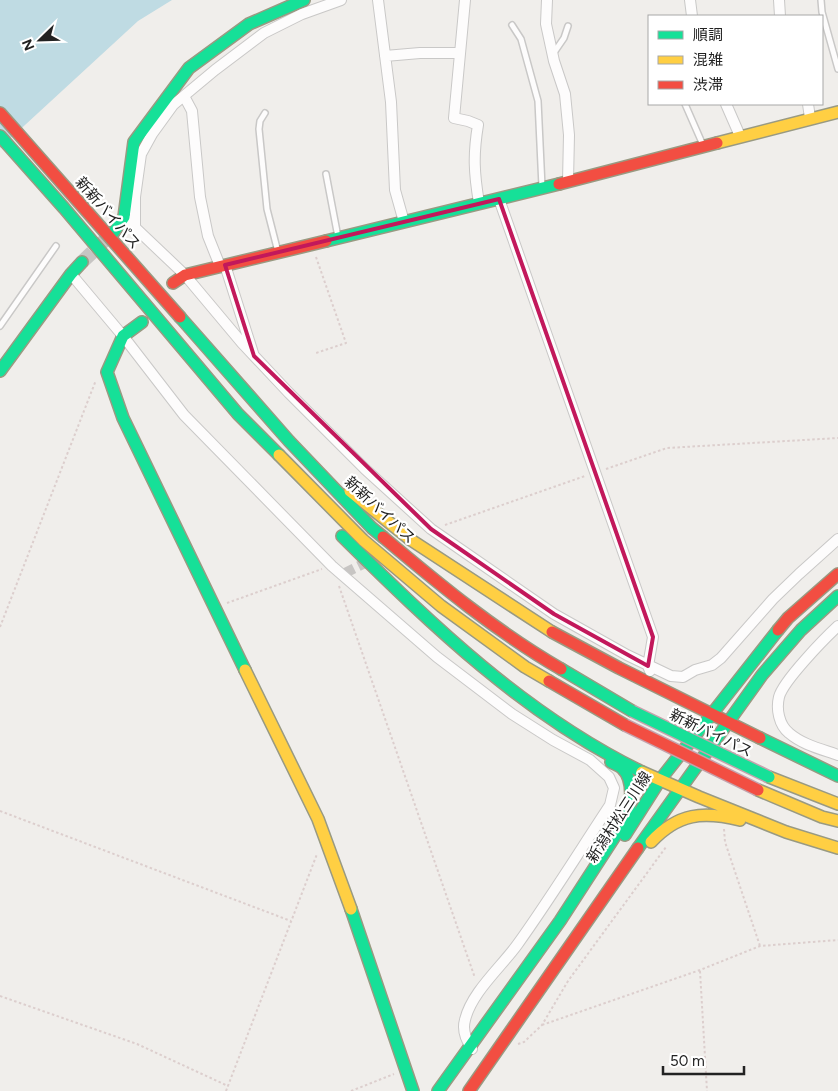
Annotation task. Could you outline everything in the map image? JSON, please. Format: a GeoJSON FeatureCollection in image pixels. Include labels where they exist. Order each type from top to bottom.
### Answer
{"type":"FeatureCollection","features":[{"type":"Feature","properties":{"kind":"main road"},"geometry":{"type":"LineString","coordinates":[[114,232],[124,217],[134,142],[189,68],[249,24],[304,0]]}},
{"type":"Feature","properties":{"kind":"main road"},"geometry":{"type":"LineString","coordinates":[[173,283],[186,275],[499,199],[838,112]]}},
{"type":"Feature","properties":{"kind":"main road","name":"新新バイパス"},"geometry":{"type":"LineString","coordinates":[[0,113],[288,441],[372,528],[449,592],[532,652],[632,711],[769,778],[838,804]]}},
{"type":"Feature","properties":{"kind":"main road","name":"新新バイパス"},"geometry":{"type":"LineString","coordinates":[[0,136],[64,208],[238,414],[363,540],[441,606],[525,667],[625,726],[758,790],[822,817],[838,821]]}},
{"type":"Feature","properties":{"kind":"main road"},"geometry":{"type":"LineString","coordinates":[[0,371],[71,274],[82,262]]}},
{"type":"Feature","properties":{"kind":"main road"},"geometry":{"type":"LineString","coordinates":[[142,322],[123,336],[107,372],[123,418],[318,819],[413,1091]]}},
{"type":"Feature","properties":{"kind":"main road"},"geometry":{"type":"LineString","coordinates":[[238,414],[317,510]]}},
{"type":"Feature","properties":{"kind":"main road"},"geometry":{"type":"LineString","coordinates":[[288,441],[411,540],[546,629],[728,723],[774,743],[838,776]]}},
{"type":"Feature","properties":{"kind":"main road"},"geometry":{"type":"LineString","coordinates":[[336,530],[430,621],[509,689],[594,747],[678,790],[814,843],[838,848]]}},
{"type":"Feature","properties":{"kind":"main road","name":"新潟村松三川線"},"geometry":{"type":"LineString","coordinates":[[444,1091],[472,1048],[551,945],[604,869],[660,780],[788,618],[838,574]]}},
{"type":"Feature","properties":{"kind":"main road"},"geometry":{"type":"LineString","coordinates":[[469,1091],[678,790],[762,675],[801,630],[838,596]]}},
{"type":"Feature","properties":{"kind":"main road"},"geometry":{"type":"LineString","coordinates":[[438,1091],[472,1048],[582,888],[628,816],[631,804],[630,790],[622,768],[591,756],[569,731]]}},
{"type":"Feature","properties":{"kind":"main road"},"geometry":{"type":"LineString","coordinates":[[597,907],[609,901],[631,868],[661,830],[683,818],[700,813],[728,816],[792,835]]}},
{"type":"Feature","properties":{"kind":"street"},"geometry":{"type":"LineString","coordinates":[[135,228],[135,198],[141,154],[152,134],[168,112],[184,96],[264,33],[302,14],[341,0]]}},
{"type":"Feature","properties":{"kind":"street"},"geometry":{"type":"LineString","coordinates":[[378,0],[390,102],[396,190],[404,222]]}},
{"type":"Feature","properties":{"kind":"street"},"geometry":{"type":"LineString","coordinates":[[465,0],[454,118],[478,125],[474,172],[479,203]]}},
{"type":"Feature","properties":{"kind":"street"},"geometry":{"type":"LineString","coordinates":[[547,0],[546,24],[565,94],[569,135],[568,181]]}},
{"type":"Feature","properties":{"kind":"street"},"geometry":{"type":"LineString","coordinates":[[690,0],[692,15]]}},
{"type":"Feature","properties":{"kind":"street"},"geometry":{"type":"LineString","coordinates":[[779,0],[780,15]]}},
{"type":"Feature","properties":{"kind":"street"},"geometry":{"type":"LineString","coordinates":[[385,56],[420,53],[459,53]]}},
{"type":"Feature","properties":{"kind":"street"},"geometry":{"type":"LineString","coordinates":[[184,96],[192,111],[200,197],[208,236],[223,266],[254,356]]}},
{"type":"Feature","properties":{"kind":"street"},"geometry":{"type":"LineString","coordinates":[[726,105],[740,136]]}},
{"type":"Feature","properties":{"kind":"street"},"geometry":{"type":"LineString","coordinates":[[808,105],[810,118]]}},
{"type":"Feature","properties":{"kind":"street"},"geometry":{"type":"LineString","coordinates":[[499,199],[653,637],[648,666],[655,686]]}},
{"type":"Feature","properties":{"kind":"street"},"geometry":{"type":"LineString","coordinates":[[124,217],[186,275],[254,356],[366,469],[431,529],[554,614],[648,666],[672,676],[683,677],[712,665],[721,658],[773,599],[838,540]]}},
{"type":"Feature","properties":{"kind":"street"},"geometry":{"type":"LineString","coordinates":[[71,274],[123,336],[184,415],[332,566],[437,657],[512,714],[591,756],[608,777],[614,788],[610,805],[516,946],[480,991],[469,1008],[464,1032],[472,1048]]}},
{"type":"Feature","properties":{"kind":"street"},"geometry":{"type":"LineString","coordinates":[[420,535],[431,529]]}},
{"type":"Feature","properties":{"kind":"street"},"geometry":{"type":"LineString","coordinates":[[332,566],[345,573]]}},
{"type":"Feature","properties":{"kind":"street"},"geometry":{"type":"LineString","coordinates":[[838,626],[793,675],[779,696],[778,713],[787,732],[802,742],[838,755]]}},
{"type":"Feature","properties":{"kind":"street"},"geometry":{"type":"LineString","coordinates":[[774,743],[787,732]]}},
{"type":"Feature","properties":{"kind":"lane"},"geometry":{"type":"LineString","coordinates":[[821,0],[823,15]]}},
{"type":"Feature","properties":{"kind":"lane"},"geometry":{"type":"LineString","coordinates":[[823,16],[838,69]]}},
{"type":"Feature","properties":{"kind":"lane"},"geometry":{"type":"LineString","coordinates":[[512,25],[521,39],[538,101],[542,188]]}},
{"type":"Feature","properties":{"kind":"lane"},"geometry":{"type":"LineString","coordinates":[[553,54],[564,38],[568,26]]}},
{"type":"Feature","properties":{"kind":"lane"},"geometry":{"type":"LineString","coordinates":[[685,105],[703,146]]}},
{"type":"Feature","properties":{"kind":"lane"},"geometry":{"type":"LineString","coordinates":[[265,113],[260,121],[264,188],[278,253]]}},
{"type":"Feature","properties":{"kind":"lane"},"geometry":{"type":"LineString","coordinates":[[326,174],[338,238]]}},
{"type":"Feature","properties":{"kind":"lane"},"geometry":{"type":"LineString","coordinates":[[0,326],[56,246]]}},
{"type":"Feature","properties":{"kind":"path"},"geometry":{"type":"LineString","coordinates":[[312,244],[346,342],[316,353]]}},
{"type":"Feature","properties":{"kind":"path"},"geometry":{"type":"LineString","coordinates":[[0,627],[99,374],[107,372]]}},
{"type":"Feature","properties":{"kind":"path"},"geometry":{"type":"LineString","coordinates":[[431,529],[667,448],[838,438]]}},
{"type":"Feature","properties":{"kind":"path"},"geometry":{"type":"LineString","coordinates":[[216,607],[332,566]]}},
{"type":"Feature","properties":{"kind":"path"},"geometry":{"type":"LineString","coordinates":[[338,584],[480,991]]}},
{"type":"Feature","properties":{"kind":"path"},"geometry":{"type":"LineString","coordinates":[[0,811],[291,921]]}},
{"type":"Feature","properties":{"kind":"path"},"geometry":{"type":"LineString","coordinates":[[724,826],[726,842],[760,946]]}},
{"type":"Feature","properties":{"kind":"path"},"geometry":{"type":"LineString","coordinates":[[666,846],[568,981],[542,1025],[700,970],[760,946],[838,940]]}},
{"type":"Feature","properties":{"kind":"path"},"geometry":{"type":"LineString","coordinates":[[226,1091],[317,852]]}},
{"type":"Feature","properties":{"kind":"path"},"geometry":{"type":"LineString","coordinates":[[700,970],[707,1091]]}},
{"type":"Feature","properties":{"kind":"path"},"geometry":{"type":"LineString","coordinates":[[0,996],[137,1044],[228,1086]]}},
{"type":"Feature","properties":{"kind":"path"},"geometry":{"type":"LineString","coordinates":[[350,1091],[406,1070]]}},
{"type":"Feature","properties":{"kind":"highlighted area"},"geometry":{"type":"Polygon","coordinates":[[[499,199],[653,637],[648,666],[554,614],[431,529],[254,356],[225,265],[499,199]]]}},
{"type":"Feature","properties":{"kind":"water"},"geometry":{"type":"Polygon","coordinates":[[[0,0],[172,0],[138,21],[0,148],[0,0]]]}},
{"type":"Feature","properties":{"kind":"tunnel"},"geometry":{"type":"LineString","coordinates":[[82,262],[105,240]]}},
{"type":"Feature","properties":{"kind":"tunnel"},"geometry":{"type":"LineString","coordinates":[[345,573],[371,560]]}},
{"type":"Feature","properties":{"kind":"traffic: fast"},"geometry":{"type":"LineString","coordinates":[[114,232],[124,217],[134,142],[189,68],[249,24],[304,0]]}},
{"type":"Feature","properties":{"kind":"traffic: fast"},"geometry":{"type":"LineString","coordinates":[[0,136],[64,208],[238,414],[279,455]]}},
{"type":"Feature","properties":{"kind":"traffic: fast"},"geometry":{"type":"LineString","coordinates":[[326,241],[559,184]]}},
{"type":"Feature","properties":{"kind":"traffic: fast"},"geometry":{"type":"LineString","coordinates":[[0,371],[71,274],[82,262]]}},
{"type":"Feature","properties":{"kind":"traffic: fast"},"geometry":{"type":"LineString","coordinates":[[180,317],[289,441],[372,528],[383,537]]}},
{"type":"Feature","properties":{"kind":"traffic: fast"},"geometry":{"type":"LineString","coordinates":[[142,322],[123,336],[107,372],[123,418],[245,670]]}},
{"type":"Feature","properties":{"kind":"traffic: fast"},"geometry":{"type":"LineString","coordinates":[[342,536],[446,635],[520,696],[559,724],[599,749],[642,772]]}},
{"type":"Feature","properties":{"kind":"traffic: fast"},"geometry":{"type":"LineString","coordinates":[[638,848],[762,675],[801,630],[838,596]]}},
{"type":"Feature","properties":{"kind":"traffic: fast"},"geometry":{"type":"LineString","coordinates":[[625,835],[660,780],[778,630]]}},
{"type":"Feature","properties":{"kind":"traffic: fast"},"geometry":{"type":"LineString","coordinates":[[561,669],[632,711]]}},
{"type":"Feature","properties":{"kind":"traffic: fast"},"geometry":{"type":"LineString","coordinates":[[632,711],[769,777]]}},
{"type":"Feature","properties":{"kind":"traffic: fast"},"geometry":{"type":"LineString","coordinates":[[760,738],[838,776]]}},
{"type":"Feature","properties":{"kind":"traffic: fast"},"geometry":{"type":"LineString","coordinates":[[438,1091],[560,921],[628,816],[631,798],[630,784],[622,768],[611,762]]}},
{"type":"Feature","properties":{"kind":"traffic: fast"},"geometry":{"type":"LineString","coordinates":[[351,909],[413,1091]]}},
{"type":"Feature","properties":{"kind":"traffic: slow"},"geometry":{"type":"LineString","coordinates":[[717,143],[838,112]]}},
{"type":"Feature","properties":{"kind":"traffic: slow"},"geometry":{"type":"LineString","coordinates":[[279,455],[363,540],[441,606],[525,667],[549,681]]}},
{"type":"Feature","properties":{"kind":"traffic: slow"},"geometry":{"type":"LineString","coordinates":[[350,491],[411,540],[552,632]]}},
{"type":"Feature","properties":{"kind":"traffic: slow"},"geometry":{"type":"LineString","coordinates":[[245,670],[318,819],[351,909]]}},
{"type":"Feature","properties":{"kind":"traffic: slow"},"geometry":{"type":"LineString","coordinates":[[642,772],[786,832],[838,848]]}},
{"type":"Feature","properties":{"kind":"traffic: slow"},"geometry":{"type":"LineString","coordinates":[[769,777],[838,804]]}},
{"type":"Feature","properties":{"kind":"traffic: slow"},"geometry":{"type":"LineString","coordinates":[[758,790],[822,817],[838,821]]}},
{"type":"Feature","properties":{"kind":"traffic: slow"},"geometry":{"type":"LineString","coordinates":[[651,842],[671,825],[692,817],[703,815],[740,820]]}},
{"type":"Feature","properties":{"kind":"traffic: jam"},"geometry":{"type":"LineString","coordinates":[[0,113],[180,317]]}},
{"type":"Feature","properties":{"kind":"traffic: jam"},"geometry":{"type":"LineString","coordinates":[[559,184],[717,143]]}},
{"type":"Feature","properties":{"kind":"traffic: jam"},"geometry":{"type":"LineString","coordinates":[[173,283],[185,275],[326,241]]}},
{"type":"Feature","properties":{"kind":"traffic: jam"},"geometry":{"type":"LineString","coordinates":[[383,537],[492,624],[561,669]]}},
{"type":"Feature","properties":{"kind":"traffic: jam"},"geometry":{"type":"LineString","coordinates":[[778,630],[788,618],[838,574]]}},
{"type":"Feature","properties":{"kind":"traffic: jam"},"geometry":{"type":"LineString","coordinates":[[552,632],[619,668],[760,738]]}},
{"type":"Feature","properties":{"kind":"traffic: jam"},"geometry":{"type":"LineString","coordinates":[[549,681],[625,725]]}},
{"type":"Feature","properties":{"kind":"traffic: jam"},"geometry":{"type":"LineString","coordinates":[[625,725],[758,790]]}},
{"type":"Feature","properties":{"kind":"traffic: jam"},"geometry":{"type":"LineString","coordinates":[[469,1091],[638,848]]}}]}
